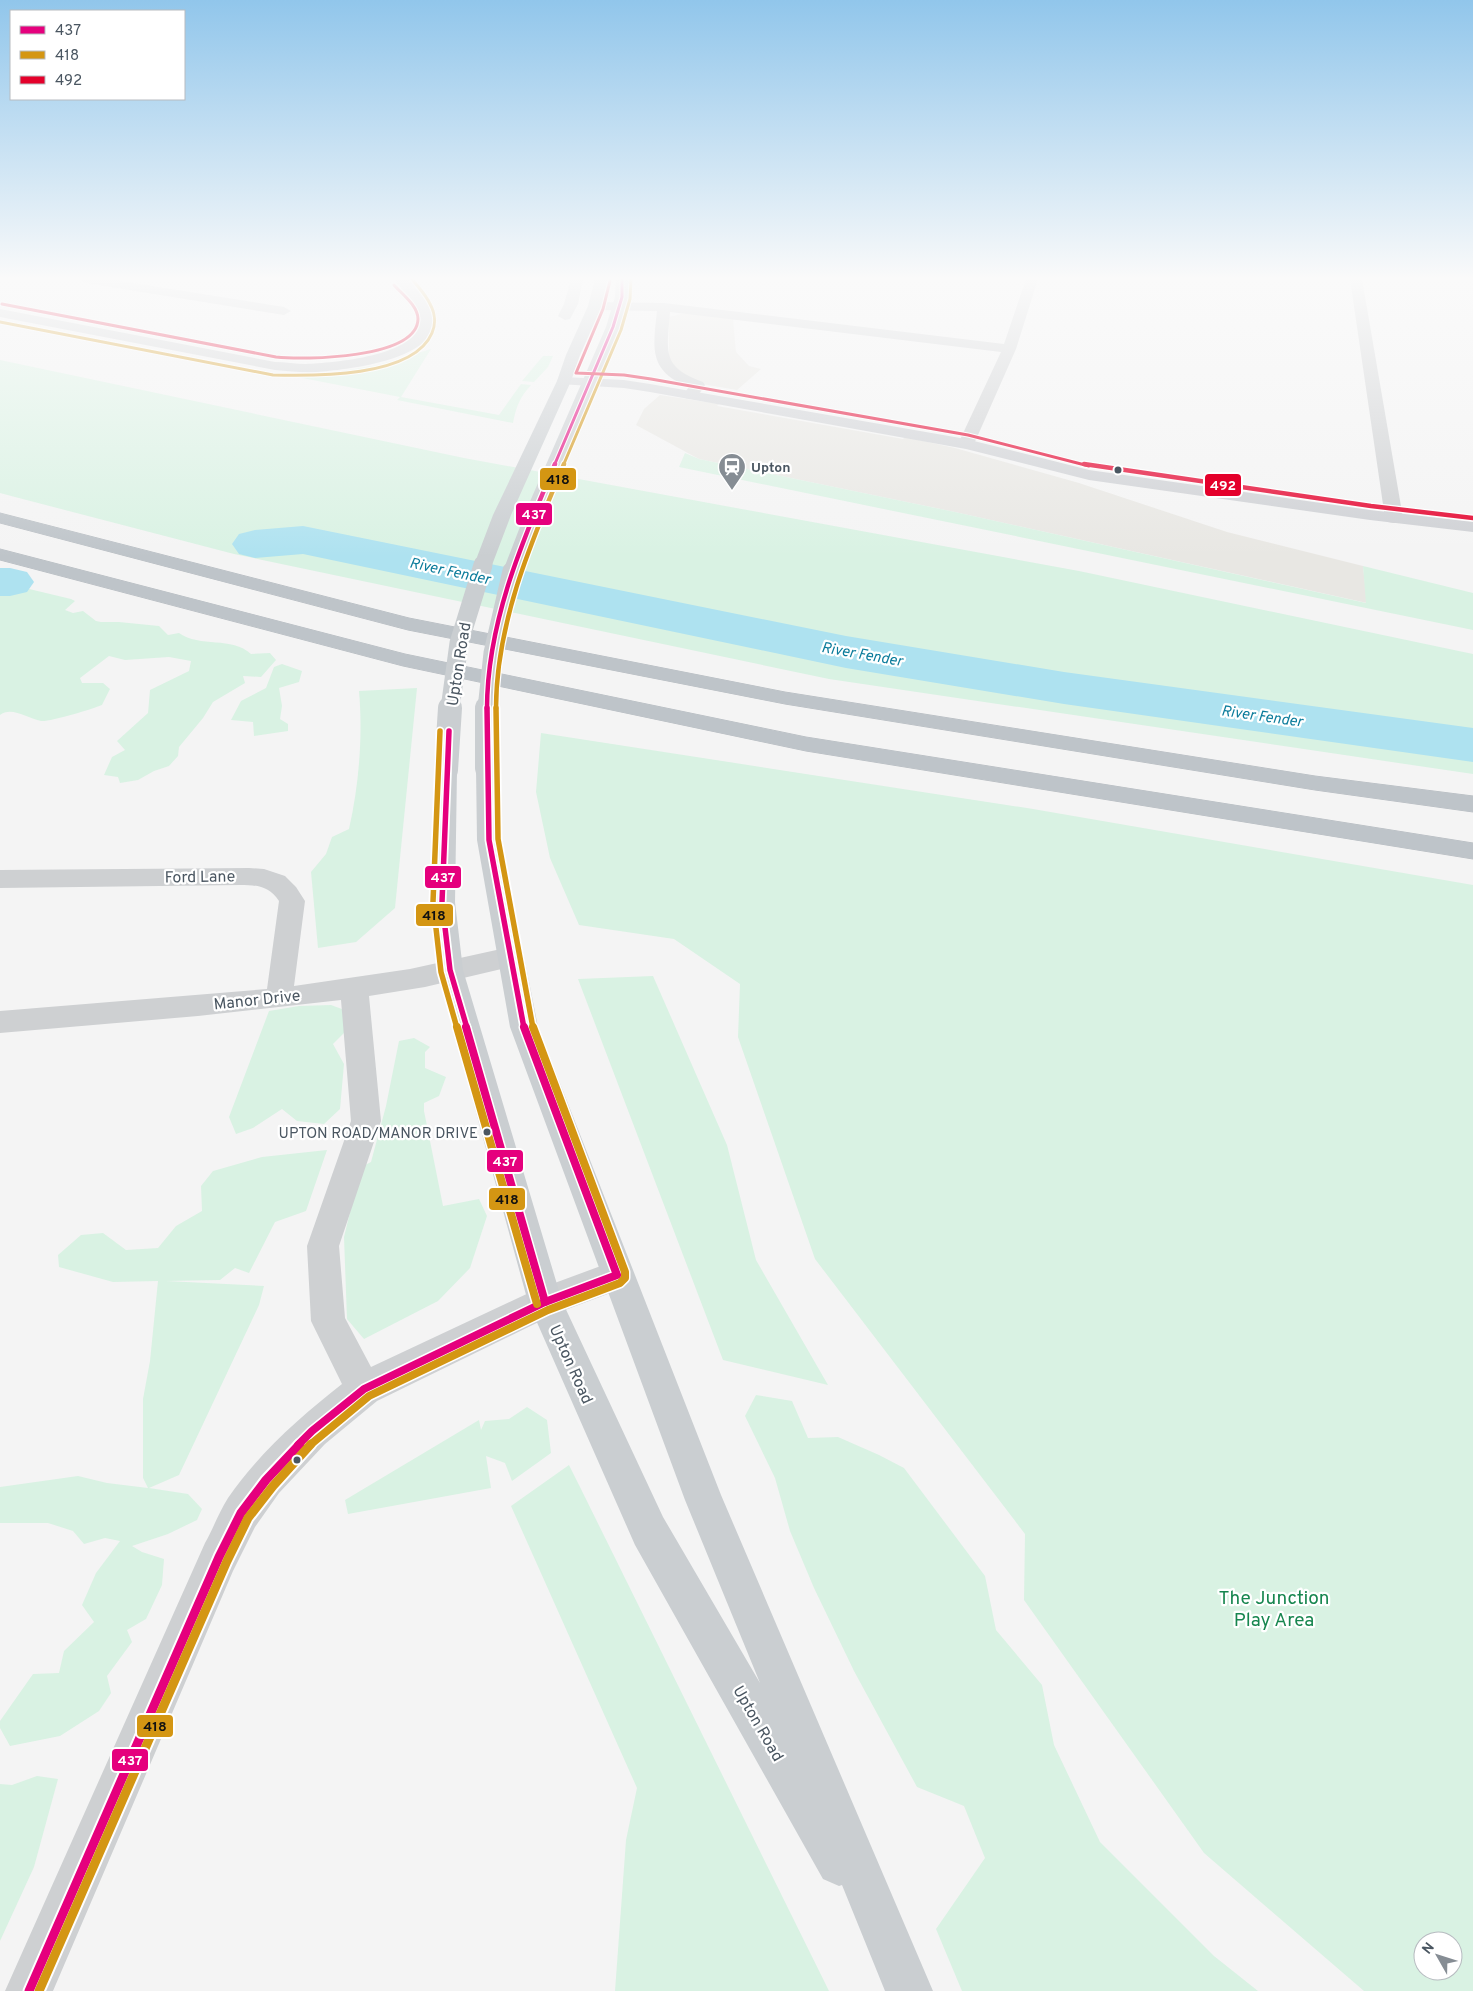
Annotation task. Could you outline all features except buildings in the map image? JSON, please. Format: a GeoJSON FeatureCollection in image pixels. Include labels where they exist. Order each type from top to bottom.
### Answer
{"type":"FeatureCollection","features":[{"type":"Feature","properties":{"kind":"highway"},"geometry":{"type":"LineString","coordinates":[[0,518],[408,624],[785,698],[1315,783],[1473,804]]}},
{"type":"Feature","properties":{"kind":"highway"},"geometry":{"type":"LineString","coordinates":[[0,554],[403,660],[806,744],[1473,851]]}},
{"type":"Feature","properties":{"kind":"main road","name":"Upton Road"},"geometry":{"type":"LineString","coordinates":[[567,372],[502,515],[465,620],[457,653],[446,770],[442,902],[450,970],[545,1302],[649,1531],[902,1978]]}},
{"type":"Feature","properties":{"kind":"main road","name":"Upton Road"},"geometry":{"type":"LineString","coordinates":[[595,372],[537,506],[512,571],[492,654],[487,701],[490,840],[510,957],[524,1027],[617,1275],[704,1500],[902,1978]]}},
{"type":"Feature","properties":{"kind":"street"},"geometry":{"type":"LineString","coordinates":[[672,372],[679,377],[698,385],[690,395]]}},
{"type":"Feature","properties":{"kind":"street"},"geometry":{"type":"LineString","coordinates":[[966,444],[999,372]]}},
{"type":"Feature","properties":{"kind":"street"},"geometry":{"type":"LineString","coordinates":[[1371,372],[1394,518]]}},
{"type":"Feature","properties":{"kind":"street"},"geometry":{"type":"LineString","coordinates":[[564,381],[624,384],[966,444],[1089,475],[1394,518],[1473,526]]}},
{"type":"Feature","properties":{"kind":"street","name":"Ford Lane"},"geometry":{"type":"LineString","coordinates":[[0,879],[259,876],[275,881],[286,890],[292,901],[279,998]]}},
{"type":"Feature","properties":{"kind":"street","name":"Manor Drive"},"geometry":{"type":"LineString","coordinates":[[0,1022],[279,998],[398,982],[510,957]]}},
{"type":"Feature","properties":{"kind":"street"},"geometry":{"type":"LineString","coordinates":[[354,988],[366,1121],[323,1246],[328,1321],[364,1389]]}},
{"type":"Feature","properties":{"kind":"street"},"geometry":{"type":"LineString","coordinates":[[29,1991],[104,1815],[219,1557],[241,1514],[266,1480],[312,1431],[364,1389],[545,1302],[617,1275]]}},
{"type":"Feature","properties":{"kind":"shaded area"},"geometry":{"type":"Polygon","coordinates":[[[681,372],[758,372],[737,390],[702,384],[687,377],[681,372]]]}},
{"type":"Feature","properties":{"kind":"shaded area"},"geometry":{"type":"Polygon","coordinates":[[[660,395],[719,404],[717,406],[903,439],[905,437],[955,448],[1079,483],[1227,532],[1363,566],[1367,603],[955,512],[699,459],[636,425],[644,409],[660,395]]]}},
{"type":"Feature","properties":{"kind":"green space"},"geometry":{"type":"Polygon","coordinates":[[[0,372],[56,372],[464,458],[1079,571],[1473,654],[1473,774],[829,679],[234,554],[0,493],[0,372]]]}},
{"type":"Feature","properties":{"kind":"green space"},"geometry":{"type":"Polygon","coordinates":[[[417,372],[401,397],[499,415],[521,384],[531,385],[519,403],[513,423],[397,400],[400,397],[292,376],[331,373],[417,372]]]}},
{"type":"Feature","properties":{"kind":"green space"},"geometry":{"type":"Polygon","coordinates":[[[530,372],[543,372],[534,382],[522,381],[530,372]]]}},
{"type":"Feature","properties":{"kind":"green space"},"geometry":{"type":"Polygon","coordinates":[[[685,453],[699,459],[955,512],[1366,603],[1363,566],[1473,593],[1473,630],[679,467],[685,453]]]}},
{"type":"Feature","properties":{"kind":"green space"},"geometry":{"type":"Polygon","coordinates":[[[0,582],[71,599],[75,601],[65,610],[73,613],[83,611],[96,621],[159,626],[168,635],[179,633],[196,640],[235,645],[251,654],[270,653],[276,660],[261,677],[243,676],[245,683],[213,702],[203,718],[179,747],[178,756],[169,766],[154,771],[138,780],[120,783],[118,777],[104,775],[112,757],[125,750],[117,741],[148,713],[150,690],[189,671],[191,661],[169,657],[125,660],[109,656],[80,678],[82,683],[103,683],[110,689],[102,705],[46,721],[36,720],[15,712],[0,715],[0,582]]]}},
{"type":"Feature","properties":{"kind":"green space"},"geometry":{"type":"Polygon","coordinates":[[[282,664],[302,671],[299,682],[279,688],[282,706],[280,719],[288,724],[288,731],[254,736],[253,722],[231,720],[241,701],[266,688],[274,667],[282,664]]]}},
{"type":"Feature","properties":{"kind":"green space"},"geometry":{"type":"Polygon","coordinates":[[[417,688],[395,908],[356,942],[318,948],[311,872],[326,854],[332,837],[349,829],[359,760],[361,725],[359,691],[417,688]]]}},
{"type":"Feature","properties":{"kind":"green space","name":"The Junction Play Area"},"geometry":{"type":"Polygon","coordinates":[[[541,733],[1033,809],[1473,885],[1473,1991],[1364,1991],[1204,1853],[1024,1600],[1025,1534],[815,1259],[738,1037],[740,984],[674,939],[579,925],[550,858],[536,792],[541,733]]]}},
{"type":"Feature","properties":{"kind":"green space"},"geometry":{"type":"Polygon","coordinates":[[[653,976],[727,1145],[756,1260],[828,1385],[723,1360],[578,979],[653,976]]]}},
{"type":"Feature","properties":{"kind":"green space"},"geometry":{"type":"Polygon","coordinates":[[[331,1005],[350,1012],[349,1028],[333,1044],[344,1064],[340,1109],[324,1124],[297,1121],[282,1109],[253,1128],[236,1134],[229,1117],[269,1011],[299,1006],[331,1005]]]}},
{"type":"Feature","properties":{"kind":"green space"},"geometry":{"type":"Polygon","coordinates":[[[414,1038],[430,1047],[425,1052],[425,1068],[446,1077],[439,1096],[424,1103],[443,1206],[479,1199],[487,1216],[470,1268],[438,1301],[364,1339],[347,1319],[344,1237],[361,1167],[371,1162],[386,1106],[399,1041],[414,1038]]]}},
{"type":"Feature","properties":{"kind":"green space"},"geometry":{"type":"Polygon","coordinates":[[[327,1150],[306,1211],[275,1222],[249,1273],[235,1268],[220,1280],[166,1281],[264,1286],[259,1305],[179,1475],[149,1488],[188,1494],[202,1509],[197,1520],[168,1534],[132,1546],[142,1552],[164,1559],[162,1585],[146,1619],[127,1630],[132,1642],[107,1676],[111,1693],[99,1711],[60,1736],[10,1746],[0,1728],[0,1721],[33,1674],[59,1673],[64,1651],[94,1622],[82,1605],[96,1573],[120,1541],[105,1538],[84,1544],[73,1531],[48,1523],[0,1523],[0,1487],[78,1476],[107,1483],[148,1488],[143,1478],[143,1399],[150,1361],[158,1281],[113,1282],[59,1267],[58,1255],[81,1235],[103,1233],[126,1250],[158,1248],[176,1226],[202,1211],[201,1186],[213,1171],[262,1157],[327,1150]]]}},
{"type":"Feature","properties":{"kind":"green space"},"geometry":{"type":"Polygon","coordinates":[[[756,1395],[792,1401],[808,1438],[838,1437],[904,1468],[985,1576],[996,1630],[1042,1685],[1054,1745],[1100,1842],[1214,1956],[1258,1991],[962,1991],[936,1929],[985,1858],[964,1806],[917,1787],[854,1671],[814,1588],[790,1531],[775,1478],[745,1416],[756,1395]]]}},
{"type":"Feature","properties":{"kind":"green space"},"geometry":{"type":"Polygon","coordinates":[[[527,1407],[547,1420],[551,1453],[512,1481],[505,1463],[486,1456],[491,1488],[348,1514],[345,1500],[479,1420],[481,1430],[485,1421],[509,1419],[527,1407]]]}},
{"type":"Feature","properties":{"kind":"green space"},"geometry":{"type":"Polygon","coordinates":[[[569,1465],[829,1991],[615,1991],[626,1840],[637,1788],[511,1506],[569,1465]]]}},
{"type":"Feature","properties":{"kind":"green space"},"geometry":{"type":"Polygon","coordinates":[[[37,1776],[58,1779],[34,1867],[0,1941],[0,1784],[12,1785],[37,1776]]]}},
{"type":"Feature","properties":{"kind":"waterway","name":"River Fender"},"geometry":{"type":"LineString","coordinates":[[255,544],[303,540],[846,652],[1064,688],[1473,745]]}},
{"type":"Feature","properties":{"kind":"waterway","name":"River Fender"},"geometry":{"type":"LineString","coordinates":[[0,582],[10,582]]}},
{"type":"Feature","properties":{"kind":"transit line","name":"418"},"geometry":{"type":"LineString","coordinates":[[257,372],[273,375],[313,376],[355,372]]}},
{"type":"Feature","properties":{"kind":"transit line","name":"492"},"geometry":{"type":"LineString","coordinates":[[576,372],[651,379],[968,435],[1091,466],[1371,506],[1473,518]]}},
{"type":"Feature","properties":{"kind":"transit line","name":"437"},"geometry":{"type":"LineString","coordinates":[[29,1991],[219,1557],[241,1513],[266,1480],[312,1431],[364,1389],[545,1302],[617,1275],[524,1027],[489,840],[487,768],[487,701],[492,654],[500,614],[512,571],[537,506],[594,372]]}},
{"type":"Feature","properties":{"kind":"transit line","name":"418"},"geometry":{"type":"LineString","coordinates":[[39,1991],[227,1561],[248,1518],[273,1486],[318,1437],[369,1396],[548,1310],[620,1283],[625,1278],[625,1272],[532,1025],[498,839],[496,768],[496,701],[501,655],[520,574],[545,509],[603,372]]}},
{"type":"Feature","properties":{"kind":"transit line","name":"418"},"geometry":{"type":"LineString","coordinates":[[440,731],[433,902],[441,972],[537,1304]]}},
{"type":"Feature","properties":{"kind":"transit line","name":"437"},"geometry":{"type":"LineString","coordinates":[[449,731],[442,902],[450,970],[545,1302]]}},
{"type":"Feature","properties":{"kind":"place","name":"Upton"},"geometry":{"type":"Point","coordinates":[732,491]}},
{"type":"Feature","properties":{"kind":"place","name":"UPTON ROAD/MANOR DRIVE"},"geometry":{"type":"Point","coordinates":[487,1132]}}]}
